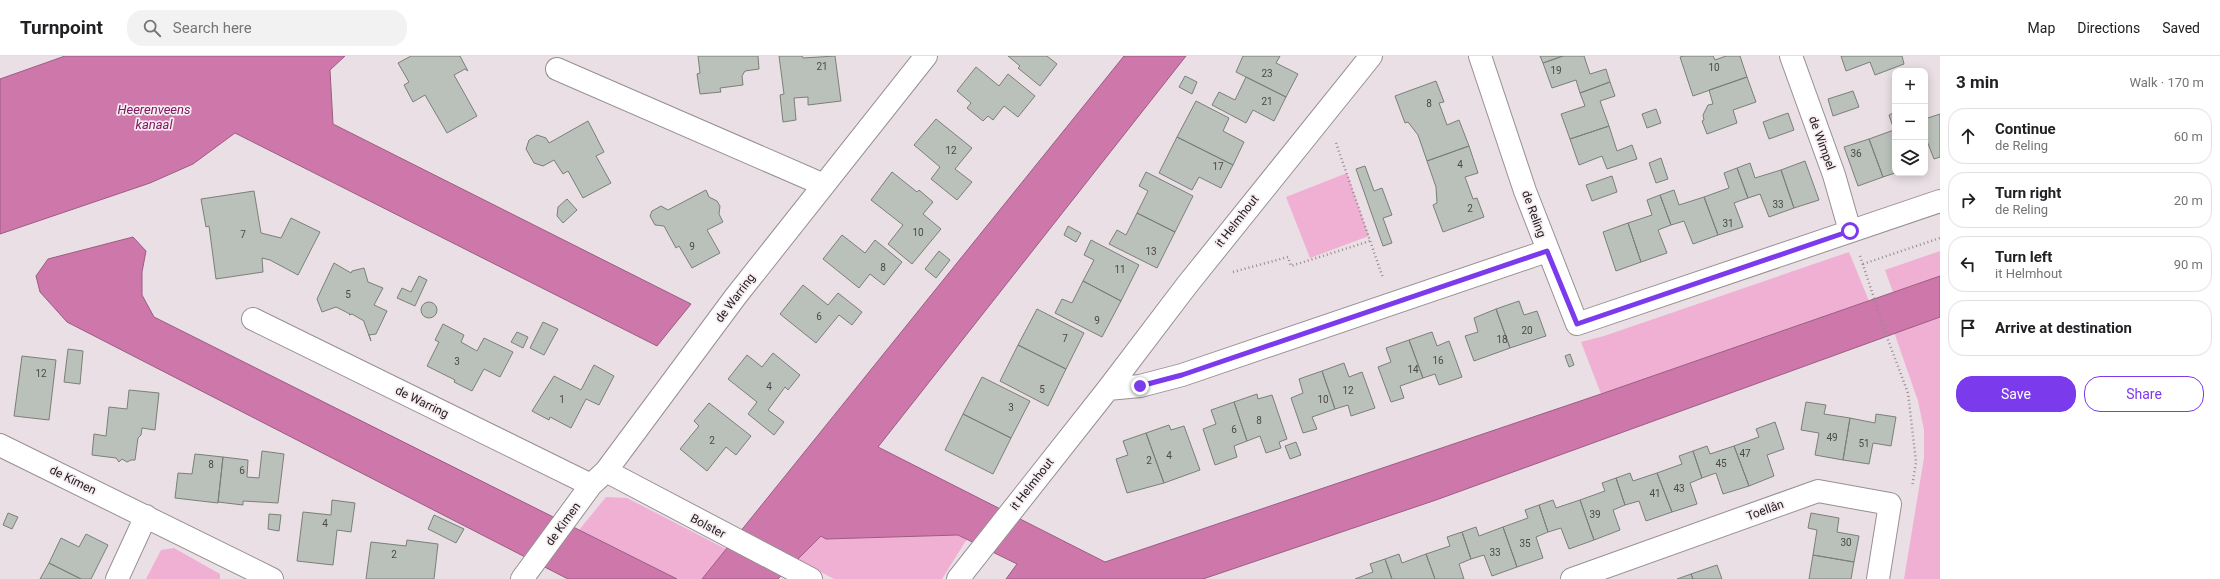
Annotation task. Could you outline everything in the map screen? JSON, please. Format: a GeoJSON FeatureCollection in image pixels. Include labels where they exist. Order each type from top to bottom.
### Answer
{"type":"FeatureCollection","features":[{"type":"Feature","properties":{"kind":"street","name":"de Warring"},"geometry":{"type":"LineString","coordinates":[[253,319],[598,478],[736,296],[926,56]]}},
{"type":"Feature","properties":{"kind":"street","name":"it Helmhout"},"geometry":{"type":"LineString","coordinates":[[962,574],[1108,389],[1192,279],[1325,111],[1371,56]]}},
{"type":"Feature","properties":{"kind":"street","name":"de Reling"},"geometry":{"type":"LineString","coordinates":[[1480,56],[1547,251],[1577,324],[1850,231]]}},
{"type":"Feature","properties":{"kind":"street","name":"de Wimpel"},"geometry":{"type":"LineString","coordinates":[[1791,56],[1834,175],[1850,231]]}},
{"type":"Feature","properties":{"kind":"street"},"geometry":{"type":"LineString","coordinates":[[558,69],[824,185]]}},
{"type":"Feature","properties":{"kind":"street"},"geometry":{"type":"LineString","coordinates":[[1850,231],[1940,201]]}},
{"type":"Feature","properties":{"kind":"street"},"geometry":{"type":"LineString","coordinates":[[1108,389],[1140,386],[1182,375],[1547,251]]}},
{"type":"Feature","properties":{"kind":"street","name":"de Kimen"},"geometry":{"type":"LineString","coordinates":[[0,445],[146,516],[237,571],[272,579]]}},
{"type":"Feature","properties":{"kind":"street","name":"de Kimen"},"geometry":{"type":"LineString","coordinates":[[526,574],[598,478]]}},
{"type":"Feature","properties":{"kind":"street","name":"Bolster"},"geometry":{"type":"LineString","coordinates":[[598,478],[726,535],[804,576]]}},
{"type":"Feature","properties":{"kind":"street","name":"Toellân"},"geometry":{"type":"LineString","coordinates":[[1572,579],[1818,491],[1890,504],[1878,579]]}},
{"type":"Feature","properties":{"kind":"street"},"geometry":{"type":"LineString","coordinates":[[116,579],[146,516]]}},
{"type":"Feature","properties":{"kind":"path"},"geometry":{"type":"LineString","coordinates":[[1325,111],[1392,303]]}},
{"type":"Feature","properties":{"kind":"path"},"geometry":{"type":"LineString","coordinates":[[1863,264],[1940,238]]}},
{"type":"Feature","properties":{"kind":"path"},"geometry":{"type":"LineString","coordinates":[[1230,273],[1288,257],[1291,266],[1370,241]]}},
{"type":"Feature","properties":{"kind":"path"},"geometry":{"type":"LineString","coordinates":[[1870,286],[1908,393],[1916,462],[1911,493]]}},
{"type":"Feature","properties":{"kind":"shaded area"},"geometry":{"type":"Polygon","coordinates":[[[1347,173],[1369,236],[1310,258],[1286,197],[1347,173]]]}},
{"type":"Feature","properties":{"kind":"shaded area"},"geometry":{"type":"Polygon","coordinates":[[[1940,251],[1940,276],[1893,292],[1885,270],[1940,251]]]}},
{"type":"Feature","properties":{"kind":"shaded area"},"geometry":{"type":"Polygon","coordinates":[[[1849,252],[1869,301],[1601,394],[1581,342],[1604,336],[1849,252]]]}},
{"type":"Feature","properties":{"kind":"shaded area"},"geometry":{"type":"Polygon","coordinates":[[[1940,317],[1940,579],[1904,579],[1924,458],[1924,430],[1918,401],[1894,332],[1940,317]]]}},
{"type":"Feature","properties":{"kind":"shaded area"},"geometry":{"type":"Polygon","coordinates":[[[606,497],[627,498],[726,549],[702,579],[677,579],[579,530],[606,497]]]}},
{"type":"Feature","properties":{"kind":"shaded area"},"geometry":{"type":"Polygon","coordinates":[[[958,535],[967,539],[942,579],[834,579],[797,559],[821,536],[826,539],[958,535]]]}},
{"type":"Feature","properties":{"kind":"shaded area"},"geometry":{"type":"Polygon","coordinates":[[[174,548],[220,574],[220,579],[146,579],[161,550],[174,548]]]}},
{"type":"Feature","properties":{"kind":"water","name":"Heerenveens kanaal"},"geometry":{"type":"Polygon","coordinates":[[[65,56],[345,56],[330,70],[333,124],[691,304],[657,346],[235,133],[193,164],[150,183],[0,234],[0,79],[65,56]]]}},
{"type":"Feature","properties":{"kind":"water"},"geometry":{"type":"Polygon","coordinates":[[[1124,56],[1186,56],[878,447],[1105,562],[1601,394],[1940,276],[1940,317],[1436,500],[1203,579],[1006,579],[1017,564],[958,535],[826,539],[821,536],[778,579],[702,579],[1124,56]]]}},
{"type":"Feature","properties":{"kind":"water"},"geometry":{"type":"Polygon","coordinates":[[[133,237],[146,251],[142,272],[142,295],[154,317],[677,579],[568,579],[67,322],[40,292],[36,276],[48,259],[133,237]]]}},
{"type":"Feature","properties":{"kind":"building"},"geometry":{"type":"Polygon","coordinates":[[[411,56],[460,56],[468,71],[465,69],[454,75],[477,116],[447,133],[425,95],[413,102],[404,85],[409,82],[398,63],[411,56]]]}},
{"type":"Feature","properties":{"kind":"building"},"geometry":{"type":"Polygon","coordinates":[[[698,56],[758,56],[759,69],[745,71],[742,76],[743,85],[720,88],[721,92],[700,94],[697,74],[700,73],[698,56]]]}},
{"type":"Feature","properties":{"kind":"building"},"geometry":{"type":"Polygon","coordinates":[[[779,56],[802,56],[803,58],[835,56],[841,101],[808,105],[808,97],[794,98],[796,120],[783,122],[780,95],[784,94],[779,56]]]}},
{"type":"Feature","properties":{"kind":"building"},"geometry":{"type":"Polygon","coordinates":[[[1008,56],[1047,56],[1057,64],[1040,86],[1018,68],[1020,66],[1008,56]]]}},
{"type":"Feature","properties":{"kind":"building"},"geometry":{"type":"Polygon","coordinates":[[[1243,56],[1280,56],[1276,63],[1298,74],[1286,97],[1236,72],[1243,56]]]}},
{"type":"Feature","properties":{"kind":"building"},"geometry":{"type":"Polygon","coordinates":[[[1540,56],[1563,56],[1543,63],[1540,56]]]}},
{"type":"Feature","properties":{"kind":"building"},"geometry":{"type":"Polygon","coordinates":[[[1563,56],[1584,56],[1590,74],[1606,69],[1610,82],[1580,93],[1576,80],[1552,88],[1543,63],[1563,56]]]}},
{"type":"Feature","properties":{"kind":"building"},"geometry":{"type":"Polygon","coordinates":[[[1713,56],[1715,60],[1726,56],[1740,56],[1747,77],[1693,96],[1680,57],[1713,56]]]}},
{"type":"Feature","properties":{"kind":"building"},"geometry":{"type":"Polygon","coordinates":[[[1841,56],[1902,56],[1904,64],[1875,75],[1870,62],[1846,71],[1841,56]]]}},
{"type":"Feature","properties":{"kind":"building"},"geometry":{"type":"Polygon","coordinates":[[[976,67],[999,86],[1008,74],[1035,96],[1018,117],[1004,106],[993,120],[988,116],[983,121],[967,108],[971,103],[957,91],[976,67]]]}},
{"type":"Feature","properties":{"kind":"building"},"geometry":{"type":"Polygon","coordinates":[[[1185,76],[1197,82],[1192,94],[1179,87],[1185,76]]]}},
{"type":"Feature","properties":{"kind":"building"},"geometry":{"type":"Polygon","coordinates":[[[1246,77],[1286,97],[1274,121],[1253,110],[1246,123],[1212,105],[1219,92],[1235,100],[1246,77]]]}},
{"type":"Feature","properties":{"kind":"building"},"geometry":{"type":"Polygon","coordinates":[[[1747,77],[1756,102],[1733,110],[1737,123],[1707,134],[1702,121],[1704,120],[1703,115],[1708,105],[1713,104],[1709,90],[1747,77]]]}},
{"type":"Feature","properties":{"kind":"building"},"geometry":{"type":"Polygon","coordinates":[[[1436,81],[1444,102],[1439,103],[1447,125],[1459,120],[1469,146],[1427,161],[1418,135],[1408,122],[1405,123],[1395,96],[1436,81]]]}},
{"type":"Feature","properties":{"kind":"building"},"geometry":{"type":"Polygon","coordinates":[[[1610,82],[1615,96],[1600,101],[1609,126],[1570,139],[1561,114],[1585,106],[1580,93],[1610,82]]]}},
{"type":"Feature","properties":{"kind":"building"},"geometry":{"type":"Polygon","coordinates":[[[1853,91],[1859,107],[1833,116],[1828,99],[1853,91]]]}},
{"type":"Feature","properties":{"kind":"building"},"geometry":{"type":"Polygon","coordinates":[[[1196,101],[1229,118],[1223,131],[1244,142],[1233,165],[1177,137],[1196,101]]]}},
{"type":"Feature","properties":{"kind":"building"},"geometry":{"type":"Polygon","coordinates":[[[1656,109],[1661,123],[1647,128],[1642,114],[1656,109]]]}},
{"type":"Feature","properties":{"kind":"building"},"geometry":{"type":"Polygon","coordinates":[[[1788,113],[1794,130],[1769,139],[1763,122],[1788,113]]]}},
{"type":"Feature","properties":{"kind":"building"},"geometry":{"type":"Polygon","coordinates":[[[1892,114],[1892,124],[1889,115],[1892,114]]]}},
{"type":"Feature","properties":{"kind":"building"},"geometry":{"type":"Polygon","coordinates":[[[1940,114],[1940,157],[1934,159],[1928,144],[1928,118],[1940,114]]]}},
{"type":"Feature","properties":{"kind":"building"},"geometry":{"type":"Polygon","coordinates":[[[936,119],[972,148],[955,169],[972,182],[957,200],[931,179],[940,167],[914,145],[936,119]]]}},
{"type":"Feature","properties":{"kind":"building"},"geometry":{"type":"Polygon","coordinates":[[[588,121],[604,152],[596,156],[611,183],[583,198],[568,171],[563,174],[554,160],[543,166],[534,163],[526,149],[529,140],[537,135],[546,138],[549,143],[588,121]]]}},
{"type":"Feature","properties":{"kind":"building"},"geometry":{"type":"Polygon","coordinates":[[[1609,126],[1617,151],[1632,145],[1637,159],[1607,169],[1602,156],[1579,165],[1570,139],[1609,126]]]}},
{"type":"Feature","properties":{"kind":"building"},"geometry":{"type":"Polygon","coordinates":[[[1892,131],[1892,174],[1883,177],[1869,139],[1892,131]]]}},
{"type":"Feature","properties":{"kind":"building"},"geometry":{"type":"Polygon","coordinates":[[[1177,137],[1233,165],[1221,188],[1199,177],[1192,190],[1159,173],[1177,137]]]}},
{"type":"Feature","properties":{"kind":"building"},"geometry":{"type":"Polygon","coordinates":[[[1869,139],[1883,177],[1858,186],[1844,147],[1869,139]]]}},
{"type":"Feature","properties":{"kind":"building"},"geometry":{"type":"Polygon","coordinates":[[[1469,146],[1478,173],[1465,177],[1473,199],[1477,198],[1484,217],[1443,232],[1433,205],[1437,203],[1436,187],[1427,161],[1469,146]]]}},
{"type":"Feature","properties":{"kind":"building"},"geometry":{"type":"Polygon","coordinates":[[[1661,158],[1668,179],[1656,183],[1649,163],[1661,158]]]}},
{"type":"Feature","properties":{"kind":"building"},"geometry":{"type":"Polygon","coordinates":[[[1805,161],[1819,200],[1794,208],[1781,170],[1805,161]]]}},
{"type":"Feature","properties":{"kind":"building"},"geometry":{"type":"Polygon","coordinates":[[[1750,163],[1755,178],[1781,170],[1794,208],[1769,217],[1760,194],[1748,198],[1737,168],[1750,163]]]}},
{"type":"Feature","properties":{"kind":"building"},"geometry":{"type":"Polygon","coordinates":[[[1365,166],[1374,191],[1382,188],[1392,215],[1383,218],[1392,243],[1383,246],[1356,169],[1365,166]]]}},
{"type":"Feature","properties":{"kind":"building"},"geometry":{"type":"Polygon","coordinates":[[[1737,168],[1748,198],[1734,203],[1743,227],[1718,235],[1704,197],[1729,188],[1724,173],[1737,168]]]}},
{"type":"Feature","properties":{"kind":"building"},"geometry":{"type":"Polygon","coordinates":[[[892,172],[917,192],[919,190],[933,202],[923,214],[941,229],[912,264],[888,244],[903,225],[871,200],[892,172]]]}},
{"type":"Feature","properties":{"kind":"building"},"geometry":{"type":"Polygon","coordinates":[[[1146,172],[1193,196],[1175,232],[1137,213],[1148,191],[1139,186],[1146,172]]]}},
{"type":"Feature","properties":{"kind":"building"},"geometry":{"type":"Polygon","coordinates":[[[1612,176],[1617,192],[1592,201],[1586,185],[1612,176]]]}},
{"type":"Feature","properties":{"kind":"building"},"geometry":{"type":"Polygon","coordinates":[[[706,190],[709,197],[717,201],[720,206],[719,214],[723,222],[707,230],[720,253],[692,268],[679,246],[676,248],[664,226],[655,225],[650,216],[652,211],[661,206],[668,210],[706,190]]]}},
{"type":"Feature","properties":{"kind":"building"},"geometry":{"type":"Polygon","coordinates":[[[1674,190],[1679,205],[1704,197],[1718,235],[1693,244],[1684,221],[1671,225],[1660,195],[1674,190]]]}},
{"type":"Feature","properties":{"kind":"building"},"geometry":{"type":"Polygon","coordinates":[[[254,191],[261,233],[281,238],[291,218],[320,232],[298,275],[270,260],[262,258],[263,272],[216,279],[209,226],[206,227],[201,199],[254,191]]]}},
{"type":"Feature","properties":{"kind":"building"},"geometry":{"type":"Polygon","coordinates":[[[1660,195],[1671,225],[1658,230],[1667,253],[1641,262],[1628,223],[1652,215],[1647,200],[1660,195]]]}},
{"type":"Feature","properties":{"kind":"building"},"geometry":{"type":"Polygon","coordinates":[[[567,199],[577,210],[563,223],[557,216],[558,207],[567,199]]]}},
{"type":"Feature","properties":{"kind":"building"},"geometry":{"type":"Polygon","coordinates":[[[1137,213],[1175,232],[1157,268],[1109,244],[1117,230],[1126,235],[1137,213]]]}},
{"type":"Feature","properties":{"kind":"building"},"geometry":{"type":"Polygon","coordinates":[[[1628,223],[1641,262],[1616,271],[1603,232],[1628,223]]]}},
{"type":"Feature","properties":{"kind":"building"},"geometry":{"type":"Polygon","coordinates":[[[1068,226],[1081,233],[1076,242],[1064,235],[1068,226]]]}},
{"type":"Feature","properties":{"kind":"building"},"geometry":{"type":"Polygon","coordinates":[[[842,235],[865,253],[875,240],[902,262],[884,285],[870,274],[859,288],[823,259],[842,235]]]}},
{"type":"Feature","properties":{"kind":"building"},"geometry":{"type":"Polygon","coordinates":[[[1091,240],[1139,265],[1121,301],[1083,281],[1094,260],[1084,255],[1091,240]]]}},
{"type":"Feature","properties":{"kind":"building"},"geometry":{"type":"Polygon","coordinates":[[[939,251],[950,260],[936,278],[925,269],[939,251]]]}},
{"type":"Feature","properties":{"kind":"building"},"geometry":{"type":"Polygon","coordinates":[[[334,263],[351,273],[352,271],[364,268],[368,282],[383,288],[374,305],[387,311],[376,334],[369,335],[371,341],[364,321],[352,314],[349,315],[350,314],[336,307],[322,312],[317,299],[334,263]]]}},
{"type":"Feature","properties":{"kind":"building"},"geometry":{"type":"Polygon","coordinates":[[[419,276],[427,280],[415,306],[397,298],[402,288],[411,292],[419,276]]]}},
{"type":"Feature","properties":{"kind":"building"},"geometry":{"type":"Polygon","coordinates":[[[1083,281],[1121,301],[1102,337],[1055,313],[1062,299],[1072,303],[1083,281]]]}},
{"type":"Feature","properties":{"kind":"building"},"geometry":{"type":"Polygon","coordinates":[[[803,285],[828,305],[838,293],[862,312],[852,325],[839,315],[816,343],[780,314],[803,285]]]}},
{"type":"Feature","properties":{"kind":"building"},"geometry":{"type":"Polygon","coordinates":[[[1519,301],[1524,315],[1537,311],[1546,336],[1510,348],[1496,309],[1519,301]]]}},
{"type":"Feature","properties":{"kind":"building"},"geometry":{"type":"Polygon","coordinates":[[[429,302],[435,304],[437,310],[435,316],[429,318],[423,316],[421,310],[423,304],[429,302]]]}},
{"type":"Feature","properties":{"kind":"building"},"geometry":{"type":"Polygon","coordinates":[[[1037,309],[1084,333],[1066,369],[1018,345],[1037,309]]]}},
{"type":"Feature","properties":{"kind":"building"},"geometry":{"type":"Polygon","coordinates":[[[1496,309],[1510,348],[1474,361],[1465,336],[1478,332],[1474,318],[1496,309]]]}},
{"type":"Feature","properties":{"kind":"building"},"geometry":{"type":"Polygon","coordinates":[[[543,322],[558,329],[544,355],[530,348],[543,322]]]}},
{"type":"Feature","properties":{"kind":"building"},"geometry":{"type":"Polygon","coordinates":[[[443,324],[464,335],[461,342],[477,351],[484,338],[513,352],[500,377],[484,369],[472,391],[454,382],[455,380],[427,366],[439,342],[435,340],[443,324]]]}},
{"type":"Feature","properties":{"kind":"building"},"geometry":{"type":"Polygon","coordinates":[[[517,332],[528,337],[523,348],[511,342],[517,332]]]}},
{"type":"Feature","properties":{"kind":"building"},"geometry":{"type":"Polygon","coordinates":[[[1432,332],[1437,346],[1449,341],[1462,377],[1439,385],[1435,374],[1423,378],[1409,340],[1432,332]]]}},
{"type":"Feature","properties":{"kind":"building"},"geometry":{"type":"Polygon","coordinates":[[[1409,340],[1423,378],[1400,386],[1404,398],[1391,402],[1378,367],[1391,362],[1386,348],[1409,340]]]}},
{"type":"Feature","properties":{"kind":"building"},"geometry":{"type":"Polygon","coordinates":[[[1018,345],[1066,369],[1048,406],[1000,381],[1018,345]]]}},
{"type":"Feature","properties":{"kind":"building"},"geometry":{"type":"Polygon","coordinates":[[[68,349],[83,351],[80,384],[64,382],[68,349]]]}},
{"type":"Feature","properties":{"kind":"building"},"geometry":{"type":"Polygon","coordinates":[[[773,353],[800,375],[788,390],[785,387],[768,410],[784,422],[774,435],[748,414],[757,402],[728,379],[747,355],[762,367],[773,353]]]}},
{"type":"Feature","properties":{"kind":"building"},"geometry":{"type":"Polygon","coordinates":[[[1570,354],[1574,365],[1569,367],[1565,356],[1570,354]]]}},
{"type":"Feature","properties":{"kind":"building"},"geometry":{"type":"Polygon","coordinates":[[[22,356],[56,360],[49,420],[14,416],[22,356]]]}},
{"type":"Feature","properties":{"kind":"building"},"geometry":{"type":"Polygon","coordinates":[[[1344,363],[1349,377],[1362,372],[1375,408],[1351,416],[1348,405],[1335,409],[1322,371],[1344,363]]]}},
{"type":"Feature","properties":{"kind":"building"},"geometry":{"type":"Polygon","coordinates":[[[594,365],[614,376],[599,405],[586,399],[571,428],[550,417],[549,420],[532,411],[554,376],[581,390],[594,365]]]}},
{"type":"Feature","properties":{"kind":"building"},"geometry":{"type":"Polygon","coordinates":[[[1322,371],[1335,409],[1312,417],[1317,429],[1303,433],[1291,398],[1303,393],[1299,379],[1322,371]]]}},
{"type":"Feature","properties":{"kind":"building"},"geometry":{"type":"Polygon","coordinates":[[[982,377],[1030,401],[1011,438],[963,414],[982,377]]]}},
{"type":"Feature","properties":{"kind":"building"},"geometry":{"type":"Polygon","coordinates":[[[129,390],[159,393],[155,430],[142,428],[141,435],[138,438],[135,460],[127,462],[122,459],[119,462],[116,458],[92,455],[94,434],[106,436],[109,407],[127,409],[129,390]]]}},
{"type":"Feature","properties":{"kind":"building"},"geometry":{"type":"Polygon","coordinates":[[[1257,394],[1258,399],[1272,395],[1287,439],[1279,442],[1281,448],[1266,453],[1260,436],[1247,441],[1234,402],[1257,394]]]}},
{"type":"Feature","properties":{"kind":"building"},"geometry":{"type":"Polygon","coordinates":[[[1234,402],[1247,441],[1234,446],[1237,457],[1215,465],[1203,429],[1216,424],[1211,410],[1234,402]]]}},
{"type":"Feature","properties":{"kind":"building"},"geometry":{"type":"Polygon","coordinates":[[[1806,402],[1826,405],[1824,414],[1850,418],[1843,460],[1815,455],[1819,433],[1801,430],[1806,402]]]}},
{"type":"Feature","properties":{"kind":"building"},"geometry":{"type":"Polygon","coordinates":[[[709,403],[751,436],[736,455],[726,447],[707,471],[680,449],[699,426],[694,421],[709,403]]]}},
{"type":"Feature","properties":{"kind":"building"},"geometry":{"type":"Polygon","coordinates":[[[963,414],[1011,438],[993,474],[945,450],[963,414]]]}},
{"type":"Feature","properties":{"kind":"building"},"geometry":{"type":"Polygon","coordinates":[[[1876,414],[1896,417],[1891,446],[1873,443],[1869,464],[1843,460],[1850,418],[1875,423],[1876,414]]]}},
{"type":"Feature","properties":{"kind":"building"},"geometry":{"type":"Polygon","coordinates":[[[1775,422],[1784,449],[1767,455],[1774,476],[1749,486],[1734,446],[1759,437],[1756,429],[1775,422]]]}},
{"type":"Feature","properties":{"kind":"building"},"geometry":{"type":"Polygon","coordinates":[[[1169,425],[1171,430],[1184,426],[1200,470],[1164,483],[1146,433],[1169,425]]]}},
{"type":"Feature","properties":{"kind":"building"},"geometry":{"type":"Polygon","coordinates":[[[1146,433],[1164,483],[1127,493],[1116,459],[1128,455],[1123,441],[1146,433]]]}},
{"type":"Feature","properties":{"kind":"building"},"geometry":{"type":"Polygon","coordinates":[[[1296,442],[1301,455],[1290,459],[1285,446],[1296,442]]]}},
{"type":"Feature","properties":{"kind":"building"},"geometry":{"type":"Polygon","coordinates":[[[1707,446],[1710,454],[1734,446],[1749,486],[1723,494],[1716,473],[1702,478],[1693,451],[1707,446]]]}},
{"type":"Feature","properties":{"kind":"building"},"geometry":{"type":"Polygon","coordinates":[[[262,451],[284,454],[278,503],[243,501],[243,505],[218,502],[223,457],[248,460],[247,477],[259,478],[262,451]]]}},
{"type":"Feature","properties":{"kind":"building"},"geometry":{"type":"Polygon","coordinates":[[[1693,451],[1702,478],[1690,483],[1697,504],[1672,512],[1657,473],[1682,464],[1679,456],[1693,451]]]}},
{"type":"Feature","properties":{"kind":"building"},"geometry":{"type":"Polygon","coordinates":[[[195,454],[223,457],[218,503],[175,498],[178,473],[192,474],[195,454]]]}},
{"type":"Feature","properties":{"kind":"building"},"geometry":{"type":"Polygon","coordinates":[[[1630,473],[1633,481],[1657,473],[1672,512],[1646,521],[1639,501],[1625,505],[1616,478],[1630,473]]]}},
{"type":"Feature","properties":{"kind":"building"},"geometry":{"type":"Polygon","coordinates":[[[1616,478],[1625,505],[1613,510],[1620,530],[1594,540],[1580,500],[1605,491],[1602,483],[1616,478]]]}},
{"type":"Feature","properties":{"kind":"building"},"geometry":{"type":"Polygon","coordinates":[[[332,500],[355,503],[351,532],[337,530],[333,565],[297,561],[303,512],[331,515],[332,500]]]}},
{"type":"Feature","properties":{"kind":"building"},"geometry":{"type":"Polygon","coordinates":[[[1553,500],[1556,508],[1580,500],[1594,540],[1569,549],[1561,528],[1548,532],[1539,505],[1553,500]]]}},
{"type":"Feature","properties":{"kind":"building"},"geometry":{"type":"Polygon","coordinates":[[[1539,505],[1548,532],[1536,537],[1543,558],[1517,567],[1503,527],[1528,518],[1525,510],[1539,505]]]}},
{"type":"Feature","properties":{"kind":"building"},"geometry":{"type":"Polygon","coordinates":[[[8,513],[18,517],[12,529],[3,525],[8,513]]]}},
{"type":"Feature","properties":{"kind":"building"},"geometry":{"type":"Polygon","coordinates":[[[1811,513],[1839,518],[1837,532],[1859,536],[1854,562],[1813,555],[1817,530],[1808,528],[1811,513]]]}},
{"type":"Feature","properties":{"kind":"building"},"geometry":{"type":"Polygon","coordinates":[[[269,514],[281,515],[279,531],[268,529],[269,514]]]}},
{"type":"Feature","properties":{"kind":"building"},"geometry":{"type":"Polygon","coordinates":[[[434,515],[464,529],[456,543],[428,529],[434,515]]]}},
{"type":"Feature","properties":{"kind":"building"},"geometry":{"type":"Polygon","coordinates":[[[1476,527],[1479,536],[1503,527],[1517,567],[1492,576],[1484,555],[1471,559],[1462,532],[1476,527]]]}},
{"type":"Feature","properties":{"kind":"building"},"geometry":{"type":"Polygon","coordinates":[[[1462,532],[1471,559],[1459,564],[1464,579],[1435,579],[1426,554],[1450,546],[1447,537],[1462,532]]]}},
{"type":"Feature","properties":{"kind":"building"},"geometry":{"type":"Polygon","coordinates":[[[86,534],[108,545],[91,579],[81,579],[49,563],[61,538],[79,547],[86,534]]]}},
{"type":"Feature","properties":{"kind":"building"},"geometry":{"type":"Polygon","coordinates":[[[407,540],[438,544],[434,579],[366,579],[371,542],[406,546],[407,540]]]}},
{"type":"Feature","properties":{"kind":"building"},"geometry":{"type":"Polygon","coordinates":[[[1399,554],[1402,563],[1426,554],[1435,579],[1392,579],[1385,559],[1399,554]]]}},
{"type":"Feature","properties":{"kind":"building"},"geometry":{"type":"Polygon","coordinates":[[[1813,555],[1854,562],[1851,579],[1809,579],[1813,555]]]}},
{"type":"Feature","properties":{"kind":"building"},"geometry":{"type":"Polygon","coordinates":[[[1385,559],[1392,579],[1355,579],[1373,572],[1370,564],[1385,559]]]}},
{"type":"Feature","properties":{"kind":"building"},"geometry":{"type":"Polygon","coordinates":[[[49,563],[81,579],[40,579],[49,563]]]}},
{"type":"Feature","properties":{"kind":"building"},"geometry":{"type":"Polygon","coordinates":[[[1717,565],[1722,579],[1693,579],[1691,574],[1717,565]]]}},
{"type":"Feature","properties":{"kind":"building"},"geometry":{"type":"Polygon","coordinates":[[[1691,574],[1693,579],[1677,579],[1691,574]]]}},
{"type":"Feature","properties":{"kind":"route"},"geometry":{"type":"LineString","coordinates":[[1140,386],[1182,375],[1547,251],[1577,324],[1850,231]]}}]}
